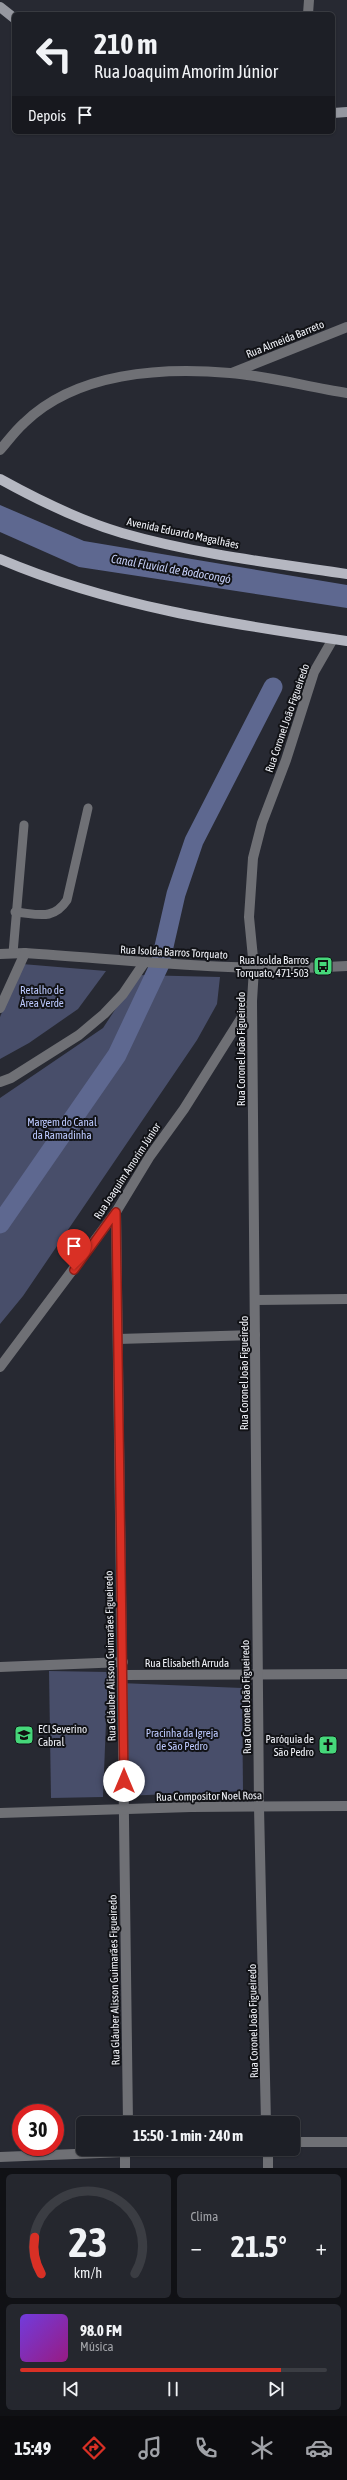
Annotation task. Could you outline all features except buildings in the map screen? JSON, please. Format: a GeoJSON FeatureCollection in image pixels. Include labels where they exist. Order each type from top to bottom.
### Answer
{"type":"FeatureCollection","features":[{"type":"Feature","properties":{"kind":"main road"},"geometry":{"type":"LineString","coordinates":[[0,7],[12,16]]}},
{"type":"Feature","properties":{"kind":"main road"},"geometry":{"type":"LineString","coordinates":[[335,113],[347,112]]}},
{"type":"Feature","properties":{"kind":"main road","name":"Avenida Eduardo Magalhães"},"geometry":{"type":"LineString","coordinates":[[0,479],[55,506],[121,532],[212,553],[347,574]]}},
{"type":"Feature","properties":{"kind":"main road"},"geometry":{"type":"LineString","coordinates":[[0,559],[62,582],[163,611],[347,641]]}},
{"type":"Feature","properties":{"kind":"street"},"geometry":{"type":"LineString","coordinates":[[308,12],[309,0]]}},
{"type":"Feature","properties":{"kind":"street","name":"Rua Almeida Barreto"},"geometry":{"type":"LineString","coordinates":[[232,373],[347,327]]}},
{"type":"Feature","properties":{"kind":"street"},"geometry":{"type":"LineString","coordinates":[[0,450],[24,422],[58,398],[88,386],[120,377],[155,373],[198,371],[232,373],[347,393]]}},
{"type":"Feature","properties":{"kind":"street","name":"Rua Coronel João Figueiredo"},"geometry":{"type":"LineString","coordinates":[[266,2116],[259,1807],[255,1335],[256,1300],[252,1001],[254,968],[249,917],[253,858],[262,823],[286,760],[314,672],[333,639]]}},
{"type":"Feature","properties":{"kind":"street"},"geometry":{"type":"LineString","coordinates":[[0,1008],[25,953]]}},
{"type":"Feature","properties":{"kind":"street","name":"Rua Isolda Barros Torquato"},"geometry":{"type":"LineString","coordinates":[[0,954],[25,953],[144,963],[254,968],[347,966]]}},
{"type":"Feature","properties":{"kind":"street"},"geometry":{"type":"LineString","coordinates":[[0,1082],[11,1078],[89,1026],[124,994],[144,963]]}},
{"type":"Feature","properties":{"kind":"street","name":"Rua Joaquim Amorim Júnior"},"geometry":{"type":"LineString","coordinates":[[0,1367],[116,1212],[150,1156],[184,1109],[252,1001]]}},
{"type":"Feature","properties":{"kind":"street","name":"Rua Gláuber Alisson Guimarães Figueiredo"},"geometry":{"type":"LineString","coordinates":[[116,1212],[128,2116]]}},
{"type":"Feature","properties":{"kind":"street"},"geometry":{"type":"LineString","coordinates":[[256,1300],[347,1299]]}},
{"type":"Feature","properties":{"kind":"street"},"geometry":{"type":"LineString","coordinates":[[118,1339],[255,1335]]}},
{"type":"Feature","properties":{"kind":"street"},"geometry":{"type":"LineString","coordinates":[[0,1667],[123,1662]]}},
{"type":"Feature","properties":{"kind":"street","name":"Rua Elisabeth Arruda"},"geometry":{"type":"LineString","coordinates":[[123,1675],[347,1674]]}},
{"type":"Feature","properties":{"kind":"street","name":"Rua Compositor Noel Rosa"},"geometry":{"type":"LineString","coordinates":[[0,1813],[347,1806]]}},
{"type":"Feature","properties":{"kind":"street"},"geometry":{"type":"LineString","coordinates":[[300,2142],[347,2142]]}},
{"type":"Feature","properties":{"kind":"street"},"geometry":{"type":"LineString","coordinates":[[0,2157],[76,2153]]}},
{"type":"Feature","properties":{"kind":"street"},"geometry":{"type":"LineString","coordinates":[[125,2156],[126,2168]]}},
{"type":"Feature","properties":{"kind":"street"},"geometry":{"type":"LineString","coordinates":[[268,2156],[268,2168]]}},
{"type":"Feature","properties":{"kind":"lane"},"geometry":{"type":"LineString","coordinates":[[15,912],[46,915],[60,911],[68,900],[88,808]]}},
{"type":"Feature","properties":{"kind":"lane"},"geometry":{"type":"LineString","coordinates":[[13,953],[15,912],[24,825]]}},
{"type":"Feature","properties":{"kind":"green space","name":"Retalho de Área Verde"},"geometry":{"type":"Polygon","coordinates":[[[22,964],[106,971],[78,1009],[29,1043],[0,1059],[0,1017],[22,964]]]}},
{"type":"Feature","properties":{"kind":"green space","name":"Margem do Canal da Ramadinha"},"geometry":{"type":"Polygon","coordinates":[[[138,975],[220,977],[217,1004],[197,1040],[23,1296],[0,1324],[0,1098],[103,1028],[138,975]]]}},
{"type":"Feature","properties":{"kind":"green space"},"geometry":{"type":"Polygon","coordinates":[[[49,1671],[108,1672],[103,1797],[51,1798],[49,1671]]]}},
{"type":"Feature","properties":{"kind":"green space","name":"Pracinha da Igreja de São Pedro"},"geometry":{"type":"Polygon","coordinates":[[[120,1683],[242,1688],[243,1791],[123,1796],[120,1683]]]}},
{"type":"Feature","properties":{"kind":"water","name":"Canal Fluvial de Bodocongó"},"geometry":{"type":"Polygon","coordinates":[[[0,505],[84,541],[347,585],[347,608],[79,567],[0,532],[0,505]]]}},
{"type":"Feature","properties":{"kind":"waterway"},"geometry":{"type":"LineString","coordinates":[[0,1224],[117,1055],[160,964],[176,894],[194,841],[273,687]]}},
{"type":"Feature","properties":{"kind":"place","name":"Rua Isolda Barros Torquato, 471-503"},"geometry":{"type":"Point","coordinates":[323,966]}},
{"type":"Feature","properties":{"kind":"place","name":"ECI Severino Cabral"},"geometry":{"type":"Point","coordinates":[24,1735]}},
{"type":"Feature","properties":{"kind":"place","name":"Paróquia de São Pedro"},"geometry":{"type":"Point","coordinates":[328,1745]}},
{"type":"Feature","properties":{"kind":"route"},"geometry":{"type":"LineString","coordinates":[[74,1270],[116,1212],[124,1781]]}}]}
